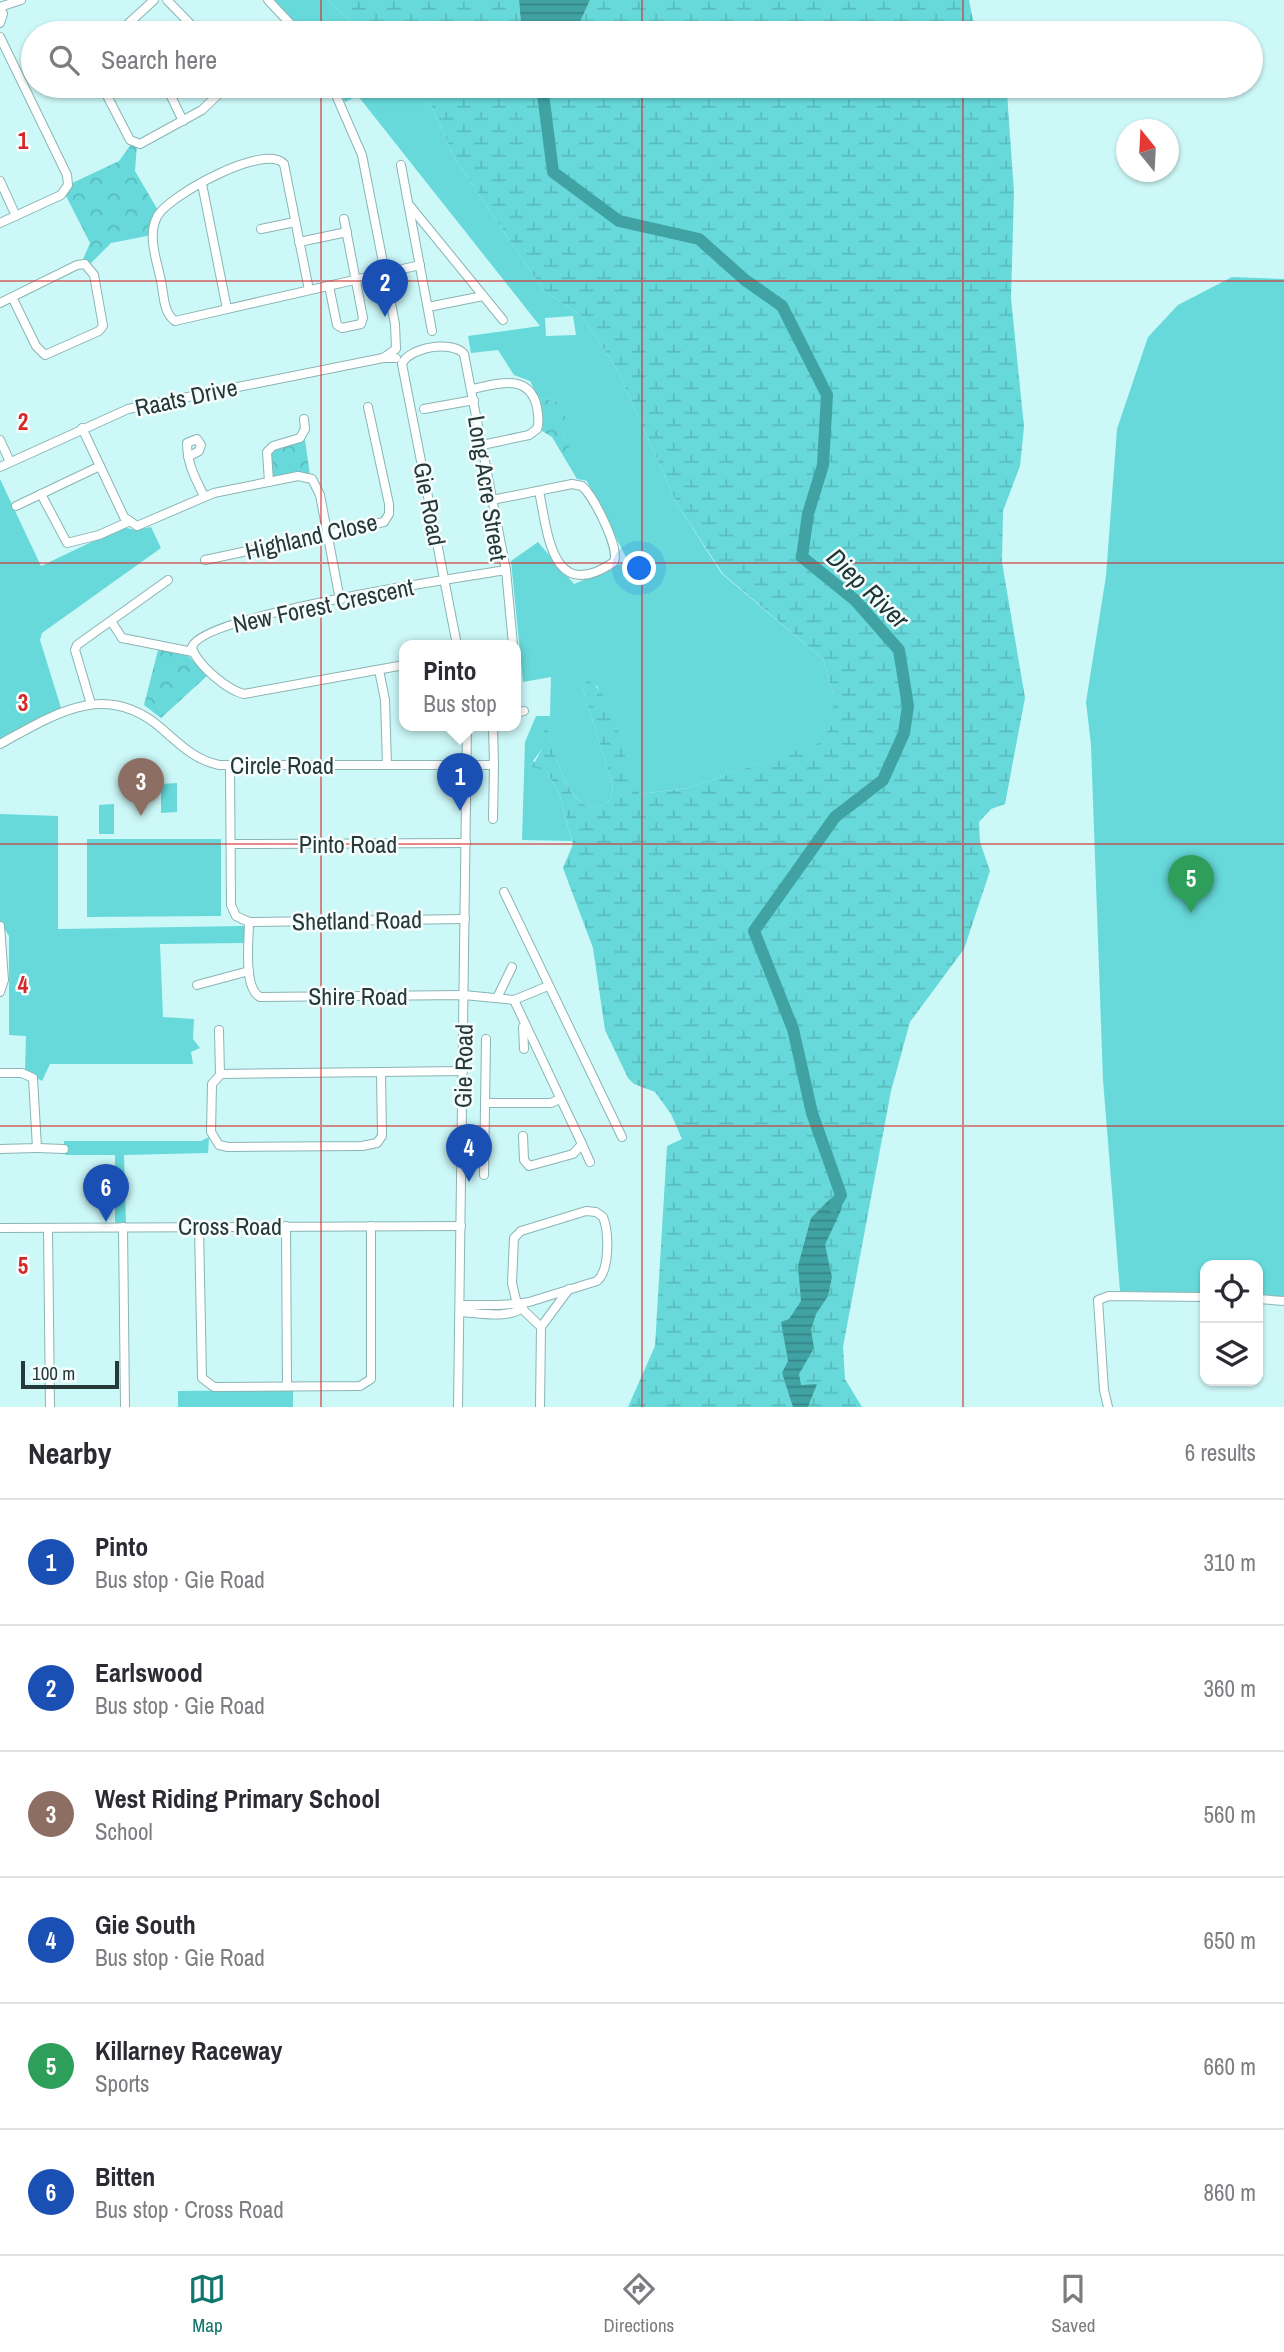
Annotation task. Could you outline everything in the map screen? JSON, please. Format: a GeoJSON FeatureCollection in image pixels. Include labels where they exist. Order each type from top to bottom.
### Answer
{"type":"FeatureCollection","features":[{"type":"Feature","properties":{"kind":"street"},"geometry":{"type":"LineString","coordinates":[[131,21],[154,0]]}},
{"type":"Feature","properties":{"kind":"street"},"geometry":{"type":"LineString","coordinates":[[167,0],[187,21]]}},
{"type":"Feature","properties":{"kind":"street"},"geometry":{"type":"LineString","coordinates":[[268,0],[288,21]]}},
{"type":"Feature","properties":{"kind":"street"},"geometry":{"type":"LineString","coordinates":[[1,13],[18,2]]}},
{"type":"Feature","properties":{"kind":"street"},"geometry":{"type":"LineString","coordinates":[[0,36],[21,80]]}},
{"type":"Feature","properties":{"kind":"street"},"geometry":{"type":"LineString","coordinates":[[0,223],[61,195],[68,185],[29,98]]}},
{"type":"Feature","properties":{"kind":"street"},"geometry":{"type":"LineString","coordinates":[[108,98],[135,144],[145,142],[183,121],[202,110],[214,98]]}},
{"type":"Feature","properties":{"kind":"street"},"geometry":{"type":"LineString","coordinates":[[172,98],[183,121]]}},
{"type":"Feature","properties":{"kind":"street","name":"Gie Road"},"geometry":{"type":"LineString","coordinates":[[337,98],[362,155],[456,640]]}},
{"type":"Feature","properties":{"kind":"street"},"geometry":{"type":"LineString","coordinates":[[309,290],[284,164],[279,159],[271,157],[238,165],[202,184],[167,204],[153,228],[167,310],[171,318],[181,321],[309,290],[421,268]]}},
{"type":"Feature","properties":{"kind":"street"},"geometry":{"type":"LineString","coordinates":[[401,164],[432,331]]}},
{"type":"Feature","properties":{"kind":"street"},"geometry":{"type":"LineString","coordinates":[[0,181],[16,216]]}},
{"type":"Feature","properties":{"kind":"street"},"geometry":{"type":"LineString","coordinates":[[202,184],[227,309]]}},
{"type":"Feature","properties":{"kind":"street"},"geometry":{"type":"LineString","coordinates":[[408,204],[428,225],[502,319],[492,324]]}},
{"type":"Feature","properties":{"kind":"street"},"geometry":{"type":"LineString","coordinates":[[329,286],[337,325],[342,328],[351,327],[363,321],[344,219]]}},
{"type":"Feature","properties":{"kind":"street"},"geometry":{"type":"LineString","coordinates":[[413,225],[418,220],[428,225]]}},
{"type":"Feature","properties":{"kind":"street"},"geometry":{"type":"LineString","coordinates":[[261,229],[295,222]]}},
{"type":"Feature","properties":{"kind":"street"},"geometry":{"type":"LineString","coordinates":[[299,242],[346,232]]}},
{"type":"Feature","properties":{"kind":"street"},"geometry":{"type":"LineString","coordinates":[[0,303],[12,297],[85,264],[94,275],[103,326],[99,331],[45,355],[36,346],[12,297]]}},
{"type":"Feature","properties":{"kind":"street"},"geometry":{"type":"LineString","coordinates":[[428,307],[483,296]]}},
{"type":"Feature","properties":{"kind":"street","name":"Long Acre Street"},"geometry":{"type":"LineString","coordinates":[[401,353],[450,347],[459,349],[465,358],[472,389],[506,570],[444,580]]}},
{"type":"Feature","properties":{"kind":"street","name":"Raats Drive"},"geometry":{"type":"LineString","coordinates":[[0,467],[82,428],[140,405],[401,353]]}},
{"type":"Feature","properties":{"kind":"street"},"geometry":{"type":"LineString","coordinates":[[472,389],[509,382],[523,385],[535,399],[539,418],[537,429],[529,435],[482,445]]}},
{"type":"Feature","properties":{"kind":"street"},"geometry":{"type":"LineString","coordinates":[[424,410],[474,400]]}},
{"type":"Feature","properties":{"kind":"street","name":"Highland Close"},"geometry":{"type":"LineString","coordinates":[[205,560],[379,524],[389,514],[368,407]]}},
{"type":"Feature","properties":{"kind":"street"},"geometry":{"type":"LineString","coordinates":[[269,482],[267,452],[273,446],[300,438],[305,429],[304,419]]}},
{"type":"Feature","properties":{"kind":"street"},"geometry":{"type":"LineString","coordinates":[[82,428],[128,522],[137,526],[145,525],[204,496],[298,476],[312,479],[320,495],[340,600]]}},
{"type":"Feature","properties":{"kind":"street"},"geometry":{"type":"LineString","coordinates":[[0,440],[10,462]]}},
{"type":"Feature","properties":{"kind":"street"},"geometry":{"type":"LineString","coordinates":[[188,457],[204,496]]}},
{"type":"Feature","properties":{"kind":"street"},"geometry":{"type":"LineString","coordinates":[[16,506],[100,466]]}},
{"type":"Feature","properties":{"kind":"street"},"geometry":{"type":"LineString","coordinates":[[492,500],[572,484],[584,487],[614,544],[617,555],[614,562],[584,576],[575,577],[567,572],[552,551],[539,491]]}},
{"type":"Feature","properties":{"kind":"street"},"geometry":{"type":"LineString","coordinates":[[41,494],[67,543],[99,535],[128,522]]}},
{"type":"Feature","properties":{"kind":"street"},"geometry":{"type":"LineString","coordinates":[[506,570],[513,640]]}},
{"type":"Feature","properties":{"kind":"street"},"geometry":{"type":"LineString","coordinates":[[92,704],[75,650],[77,645],[168,580]]}},
{"type":"Feature","properties":{"kind":"street","name":"New Forest Crescent"},"geometry":{"type":"LineString","coordinates":[[193,652],[195,640],[225,625],[444,580]]}},
{"type":"Feature","properties":{"kind":"street"},"geometry":{"type":"LineString","coordinates":[[111,621],[122,638],[193,652],[230,689],[244,694],[399,666]]}},
{"type":"Feature","properties":{"kind":"street"},"geometry":{"type":"LineString","coordinates":[[379,670],[385,699],[387,765]]}},
{"type":"Feature","properties":{"kind":"street","name":"Circle Road"},"geometry":{"type":"LineString","coordinates":[[0,744],[62,711],[92,704],[130,707],[197,757],[214,764],[494,765]]}},
{"type":"Feature","properties":{"kind":"street","name":"Gie Road"},"geometry":{"type":"LineString","coordinates":[[458,1407],[467,731]]}},
{"type":"Feature","properties":{"kind":"street"},"geometry":{"type":"LineString","coordinates":[[493,731],[493,819]]}},
{"type":"Feature","properties":{"kind":"street"},"geometry":{"type":"LineString","coordinates":[[198,985],[249,971],[249,922],[236,916],[231,905],[230,766]]}},
{"type":"Feature","properties":{"kind":"street","name":"Pinto Road"},"geometry":{"type":"LineString","coordinates":[[231,844],[466,843]]}},
{"type":"Feature","properties":{"kind":"street"},"geometry":{"type":"LineString","coordinates":[[504,892],[622,1137]]}},
{"type":"Feature","properties":{"kind":"street","name":"Shetland Road"},"geometry":{"type":"LineString","coordinates":[[249,922],[465,919]]}},
{"type":"Feature","properties":{"kind":"street"},"geometry":{"type":"LineString","coordinates":[[0,926],[4,980],[0,992]]}},
{"type":"Feature","properties":{"kind":"street"},"geometry":{"type":"LineString","coordinates":[[497,998],[512,967]]}},
{"type":"Feature","properties":{"kind":"street","name":"Shire Road"},"geometry":{"type":"LineString","coordinates":[[249,971],[253,992],[260,997],[464,995],[514,1000]]}},
{"type":"Feature","properties":{"kind":"street"},"geometry":{"type":"LineString","coordinates":[[548,986],[514,1000],[590,1162]]}},
{"type":"Feature","properties":{"kind":"street"},"geometry":{"type":"LineString","coordinates":[[523,1020],[524,1049]]}},
{"type":"Feature","properties":{"kind":"street"},"geometry":{"type":"LineString","coordinates":[[219,1030],[220,1075]]}},
{"type":"Feature","properties":{"kind":"street"},"geometry":{"type":"LineString","coordinates":[[484,1175],[486,1039]]}},
{"type":"Feature","properties":{"kind":"street"},"geometry":{"type":"LineString","coordinates":[[381,1073],[383,1136],[377,1143],[362,1146],[219,1145],[212,1135],[212,1081],[220,1075],[463,1071]]}},
{"type":"Feature","properties":{"kind":"street"},"geometry":{"type":"LineString","coordinates":[[0,1073],[27,1074],[34,1080],[37,1148]]}},
{"type":"Feature","properties":{"kind":"street"},"geometry":{"type":"LineString","coordinates":[[485,1103],[551,1103],[560,1099]]}},
{"type":"Feature","properties":{"kind":"street"},"geometry":{"type":"LineString","coordinates":[[523,1136],[524,1160],[529,1166],[573,1154],[582,1144]]}},
{"type":"Feature","properties":{"kind":"street"},"geometry":{"type":"LineString","coordinates":[[0,1149],[64,1149]]}},
{"type":"Feature","properties":{"kind":"street"},"geometry":{"type":"LineString","coordinates":[[461,1308],[500,1314],[519,1307],[528,1302],[597,1281],[604,1273],[606,1228],[603,1217],[596,1212],[586,1211],[516,1235],[512,1243],[512,1283],[519,1307],[541,1327]]}},
{"type":"Feature","properties":{"kind":"street"},"geometry":{"type":"LineString","coordinates":[[286,1226],[287,1386]]}},
{"type":"Feature","properties":{"kind":"street"},"geometry":{"type":"LineString","coordinates":[[200,1227],[201,1371],[204,1381],[214,1387],[360,1385],[371,1379],[371,1226]]}},
{"type":"Feature","properties":{"kind":"street","name":"Cross Road"},"geometry":{"type":"LineString","coordinates":[[0,1228],[461,1226]]}},
{"type":"Feature","properties":{"kind":"street"},"geometry":{"type":"LineString","coordinates":[[123,1227],[125,1407]]}},
{"type":"Feature","properties":{"kind":"street"},"geometry":{"type":"LineString","coordinates":[[48,1228],[50,1407]]}},
{"type":"Feature","properties":{"kind":"street"},"geometry":{"type":"LineString","coordinates":[[540,1407],[541,1327],[569,1289]]}},
{"type":"Feature","properties":{"kind":"street"},"geometry":{"type":"LineString","coordinates":[[1108,1407],[1104,1390],[1098,1300],[1109,1296],[1200,1297]]}},
{"type":"Feature","properties":{"kind":"street"},"geometry":{"type":"LineString","coordinates":[[1263,1299],[1284,1301]]}},
{"type":"Feature","properties":{"kind":"green space"},"geometry":{"type":"Polygon","coordinates":[[[273,0],[327,0],[351,21],[292,21],[273,0]]]}},
{"type":"Feature","properties":{"kind":"green space"},"geometry":{"type":"Polygon","coordinates":[[[327,0],[519,0],[521,21],[351,21],[327,0]]]}},
{"type":"Feature","properties":{"kind":"green space"},"geometry":{"type":"Polygon","coordinates":[[[590,0],[969,0],[974,21],[580,21],[590,0]]]}},
{"type":"Feature","properties":{"kind":"green space"},"geometry":{"type":"Polygon","coordinates":[[[360,98],[428,98],[454,157],[544,291],[582,316],[617,369],[677,504],[722,574],[823,659],[833,693],[833,723],[820,743],[688,788],[640,794],[632,783],[613,718],[597,686],[582,687],[613,786],[611,799],[598,806],[586,806],[576,798],[561,772],[548,731],[542,749],[533,761],[546,770],[559,793],[572,841],[522,840],[525,742],[536,716],[550,716],[551,677],[523,682],[521,640],[519,640],[511,561],[538,542],[574,584],[628,561],[563,435],[565,417],[558,402],[538,397],[530,381],[514,375],[498,350],[471,353],[468,336],[540,326],[360,98]],[[573,316],[545,318],[546,336],[576,335],[573,316]]]}},
{"type":"Feature","properties":{"kind":"green space"},"geometry":{"type":"Polygon","coordinates":[[[428,98],[1007,98],[1014,192],[1011,298],[1024,427],[1020,466],[1003,511],[1002,562],[1025,698],[1005,804],[991,809],[979,822],[980,842],[990,871],[964,949],[910,1022],[891,1091],[843,1347],[845,1379],[862,1407],[628,1407],[655,1346],[667,1146],[682,1139],[671,1114],[655,1092],[634,1084],[628,1078],[605,1030],[593,948],[563,868],[573,844],[559,793],[546,770],[532,767],[542,749],[542,729],[548,730],[561,772],[576,798],[586,805],[597,806],[611,799],[613,786],[582,687],[588,681],[599,689],[607,701],[633,781],[640,794],[688,788],[819,743],[833,723],[833,693],[823,659],[723,574],[677,504],[617,369],[582,316],[544,291],[454,157],[428,98]]]}},
{"type":"Feature","properties":{"kind":"green space"},"geometry":{"type":"Polygon","coordinates":[[[133,142],[137,144],[135,171],[159,212],[152,235],[111,243],[89,265],[81,264],[90,243],[64,192],[68,185],[119,161],[133,142]]]}},
{"type":"Feature","properties":{"kind":"green space"},"geometry":{"type":"Polygon","coordinates":[[[1232,277],[1284,279],[1284,1296],[1263,1296],[1263,1260],[1200,1260],[1200,1294],[1120,1291],[1103,1080],[1091,745],[1086,702],[1106,576],[1117,429],[1148,337],[1178,305],[1232,277]]]}},
{"type":"Feature","properties":{"kind":"green space"},"geometry":{"type":"Polygon","coordinates":[[[538,397],[558,402],[566,417],[563,435],[588,481],[577,479],[552,437],[542,431],[543,421],[538,397]]]}},
{"type":"Feature","properties":{"kind":"green space"},"geometry":{"type":"Polygon","coordinates":[[[305,440],[310,475],[270,481],[269,450],[275,445],[305,440]]]}},
{"type":"Feature","properties":{"kind":"green space"},"geometry":{"type":"Polygon","coordinates":[[[0,479],[41,566],[123,527],[135,530],[151,527],[161,548],[42,633],[40,640],[62,711],[0,740],[0,479]]]}},
{"type":"Feature","properties":{"kind":"green space"},"geometry":{"type":"Polygon","coordinates":[[[158,650],[187,655],[208,675],[161,718],[144,705],[158,650]]]}},
{"type":"Feature","properties":{"kind":"green space"},"geometry":{"type":"Polygon","coordinates":[[[177,783],[177,812],[161,813],[161,784],[177,783]]]}},
{"type":"Feature","properties":{"kind":"green space"},"geometry":{"type":"Polygon","coordinates":[[[114,804],[114,834],[99,834],[99,805],[114,804]]]}},
{"type":"Feature","properties":{"kind":"green space"},"geometry":{"type":"Polygon","coordinates":[[[0,814],[58,816],[58,929],[244,926],[245,943],[160,944],[163,1017],[194,1019],[193,1039],[200,1048],[191,1052],[193,1064],[50,1064],[42,1081],[25,1071],[26,1036],[9,1035],[9,936],[0,922],[0,814]]]}},
{"type":"Feature","properties":{"kind":"green space"},"geometry":{"type":"Polygon","coordinates":[[[87,839],[221,839],[221,916],[87,917],[87,839]]]}},
{"type":"Feature","properties":{"kind":"green space"},"geometry":{"type":"Polygon","coordinates":[[[209,1137],[208,1153],[124,1155],[126,1224],[115,1224],[115,1155],[65,1155],[64,1141],[201,1141],[209,1137]]]}},
{"type":"Feature","properties":{"kind":"green space"},"geometry":{"type":"Polygon","coordinates":[[[293,1390],[293,1407],[178,1407],[178,1391],[293,1390]]]}},
{"type":"Feature","properties":{"kind":"shaded area"},"geometry":{"type":"Polygon","coordinates":[[[519,0],[590,0],[580,21],[521,21],[519,0]]]}},
{"type":"Feature","properties":{"kind":"shaded area"},"geometry":{"type":"Polygon","coordinates":[[[841,1195],[842,1208],[825,1245],[832,1277],[828,1296],[816,1314],[811,1330],[814,1348],[799,1374],[801,1385],[817,1384],[808,1407],[793,1407],[782,1373],[788,1361],[781,1322],[789,1319],[801,1301],[798,1266],[811,1218],[830,1199],[841,1195]]]}},
{"type":"Feature","properties":{"kind":"waterway","name":"Diep River"},"geometry":{"type":"LineString","coordinates":[[544,98],[553,172],[619,221],[699,239],[745,280],[782,306],[827,395],[823,465],[808,514],[802,557],[855,600],[899,650],[908,706],[904,733],[883,780],[835,817],[754,931],[793,1029],[812,1113],[841,1195],[834,1207]]}},
{"type":"Feature","properties":{"kind":"place","name":"Earlswood"},"geometry":{"type":"Point","coordinates":[385,317]}},
{"type":"Feature","properties":{"kind":"place","name":"Pinto"},"geometry":{"type":"Point","coordinates":[460,811]}},
{"type":"Feature","properties":{"kind":"place","name":"West Riding Primary School"},"geometry":{"type":"Point","coordinates":[141,816]}},
{"type":"Feature","properties":{"kind":"place","name":"Killarney Raceway"},"geometry":{"type":"Point","coordinates":[1191,913]}},
{"type":"Feature","properties":{"kind":"place","name":"Gie South"},"geometry":{"type":"Point","coordinates":[469,1182]}},
{"type":"Feature","properties":{"kind":"place","name":"Bitten"},"geometry":{"type":"Point","coordinates":[106,1222]}}]}
